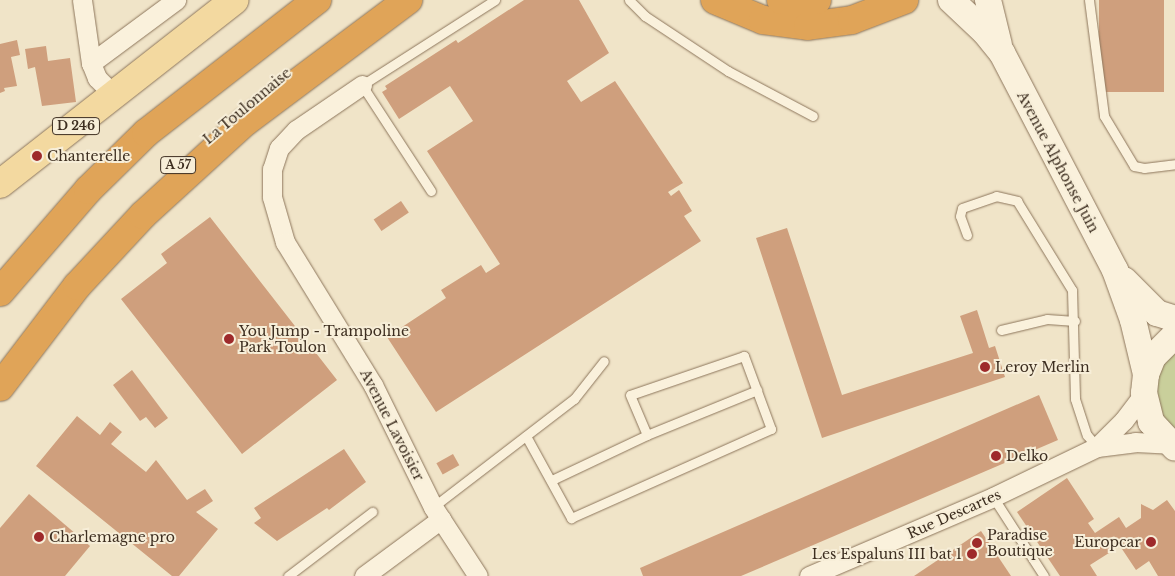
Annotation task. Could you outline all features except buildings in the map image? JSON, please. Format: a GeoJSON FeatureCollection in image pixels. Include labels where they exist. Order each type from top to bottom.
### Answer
{"type":"FeatureCollection","features":[{"type":"Feature","properties":{"kind":"highway"},"geometry":{"type":"LineString","coordinates":[[0,292],[88,190],[146,133],[317,0]]}},
{"type":"Feature","properties":{"kind":"highway","name":"La Toulonnaise"},"geometry":{"type":"LineString","coordinates":[[0,360],[80,261],[136,202],[235,114],[386,0]]}},
{"type":"Feature","properties":{"kind":"highway"},"geometry":{"type":"LineString","coordinates":[[0,386],[77,286],[143,215],[246,122],[408,0]]}},
{"type":"Feature","properties":{"kind":"highway"},"geometry":{"type":"LineString","coordinates":[[715,0],[763,20],[808,26],[852,20],[904,0]]}},
{"type":"Feature","properties":{"kind":"highway"},"geometry":{"type":"LineString","coordinates":[[781,0],[816,0]]}},
{"type":"Feature","properties":{"kind":"main road"},"geometry":{"type":"LineString","coordinates":[[115,96],[235,0]]}},
{"type":"Feature","properties":{"kind":"main road","name":"Avenue Alphonse Juin"},"geometry":{"type":"LineString","coordinates":[[951,0],[967,12],[1002,53]]}},
{"type":"Feature","properties":{"kind":"main road","name":"Avenue Alphonse Juin"},"geometry":{"type":"LineString","coordinates":[[988,0],[1002,53],[1115,270],[1134,320],[1151,422],[1172,446]]}},
{"type":"Feature","properties":{"kind":"main road","name":"D 246"},"geometry":{"type":"LineString","coordinates":[[0,184],[115,96]]}},
{"type":"Feature","properties":{"kind":"main road","name":"Avenue Alphonse Juin"},"geometry":{"type":"LineString","coordinates":[[1115,270],[1147,305],[1175,319]]}},
{"type":"Feature","properties":{"kind":"main road"},"geometry":{"type":"LineString","coordinates":[[1145,384],[1153,357],[1175,334]]}},
{"type":"Feature","properties":{"kind":"street"},"geometry":{"type":"LineString","coordinates":[[82,0],[91,63],[97,78],[115,96]]}},
{"type":"Feature","properties":{"kind":"street"},"geometry":{"type":"LineString","coordinates":[[91,63],[176,0]]}},
{"type":"Feature","properties":{"kind":"street","name":"Avenue Lavoisier"},"geometry":{"type":"LineString","coordinates":[[362,85],[296,130],[279,148],[272,169],[272,197],[285,242],[373,385],[437,513],[478,576]]}},
{"type":"Feature","properties":{"kind":"street"},"geometry":{"type":"LineString","coordinates":[[1097,447],[1124,420],[1145,384]]}},
{"type":"Feature","properties":{"kind":"street"},"geometry":{"type":"LineString","coordinates":[[1097,447],[1135,442],[1172,446]]}},
{"type":"Feature","properties":{"kind":"street","name":"Rue Descartes"},"geometry":{"type":"LineString","coordinates":[[822,574],[993,498],[1097,447]]}},
{"type":"Feature","properties":{"kind":"street"},"geometry":{"type":"LineString","coordinates":[[364,576],[437,513]]}},
{"type":"Feature","properties":{"kind":"lane"},"geometry":{"type":"LineString","coordinates":[[431,192],[362,85],[495,0]]}},
{"type":"Feature","properties":{"kind":"lane"},"geometry":{"type":"LineString","coordinates":[[629,0],[644,16],[728,72],[813,116]]}},
{"type":"Feature","properties":{"kind":"lane"},"geometry":{"type":"LineString","coordinates":[[1090,0],[1104,116],[1134,166],[1144,168],[1175,164]]}},
{"type":"Feature","properties":{"kind":"lane"},"geometry":{"type":"LineString","coordinates":[[967,235],[960,216],[962,208],[996,196],[1017,201],[1072,290],[1075,321],[1075,399],[1087,435],[1097,447]]}},
{"type":"Feature","properties":{"kind":"lane"},"geometry":{"type":"LineString","coordinates":[[1001,330],[1047,319],[1075,321]]}},
{"type":"Feature","properties":{"kind":"lane"},"geometry":{"type":"LineString","coordinates":[[526,436],[552,480],[571,518],[771,428],[744,356],[630,395],[647,435]]}},
{"type":"Feature","properties":{"kind":"lane"},"geometry":{"type":"LineString","coordinates":[[437,513],[526,436],[574,398],[604,362]]}},
{"type":"Feature","properties":{"kind":"lane"},"geometry":{"type":"LineString","coordinates":[[552,480],[647,435],[757,390]]}},
{"type":"Feature","properties":{"kind":"lane"},"geometry":{"type":"LineString","coordinates":[[993,498],[1044,576]]}},
{"type":"Feature","properties":{"kind":"lane"},"geometry":{"type":"LineString","coordinates":[[288,576],[372,512]]}},
{"type":"Feature","properties":{"kind":"green space"},"geometry":{"type":"Polygon","coordinates":[[[1175,335],[1175,448],[1159,434],[1153,357],[1175,335]]]}},
{"type":"Feature","properties":{"kind":"place","name":"Chanterelle"},"geometry":{"type":"Point","coordinates":[37,156]}},
{"type":"Feature","properties":{"kind":"place","name":"You Jump - Trampoline Park Toulon"},"geometry":{"type":"Point","coordinates":[229,339]}},
{"type":"Feature","properties":{"kind":"place","name":"Leroy Merlin"},"geometry":{"type":"Point","coordinates":[985,367]}},
{"type":"Feature","properties":{"kind":"place","name":"Delko"},"geometry":{"type":"Point","coordinates":[996,456]}},
{"type":"Feature","properties":{"kind":"place","name":"Charlemagne pro"},"geometry":{"type":"Point","coordinates":[39,537]}},
{"type":"Feature","properties":{"kind":"place","name":"Europcar"},"geometry":{"type":"Point","coordinates":[1151,542]}},
{"type":"Feature","properties":{"kind":"place","name":"Paradise Boutique"},"geometry":{"type":"Point","coordinates":[977,543]}},
{"type":"Feature","properties":{"kind":"place","name":"Les Espaluns III bat 1"},"geometry":{"type":"Point","coordinates":[972,554]}}]}
